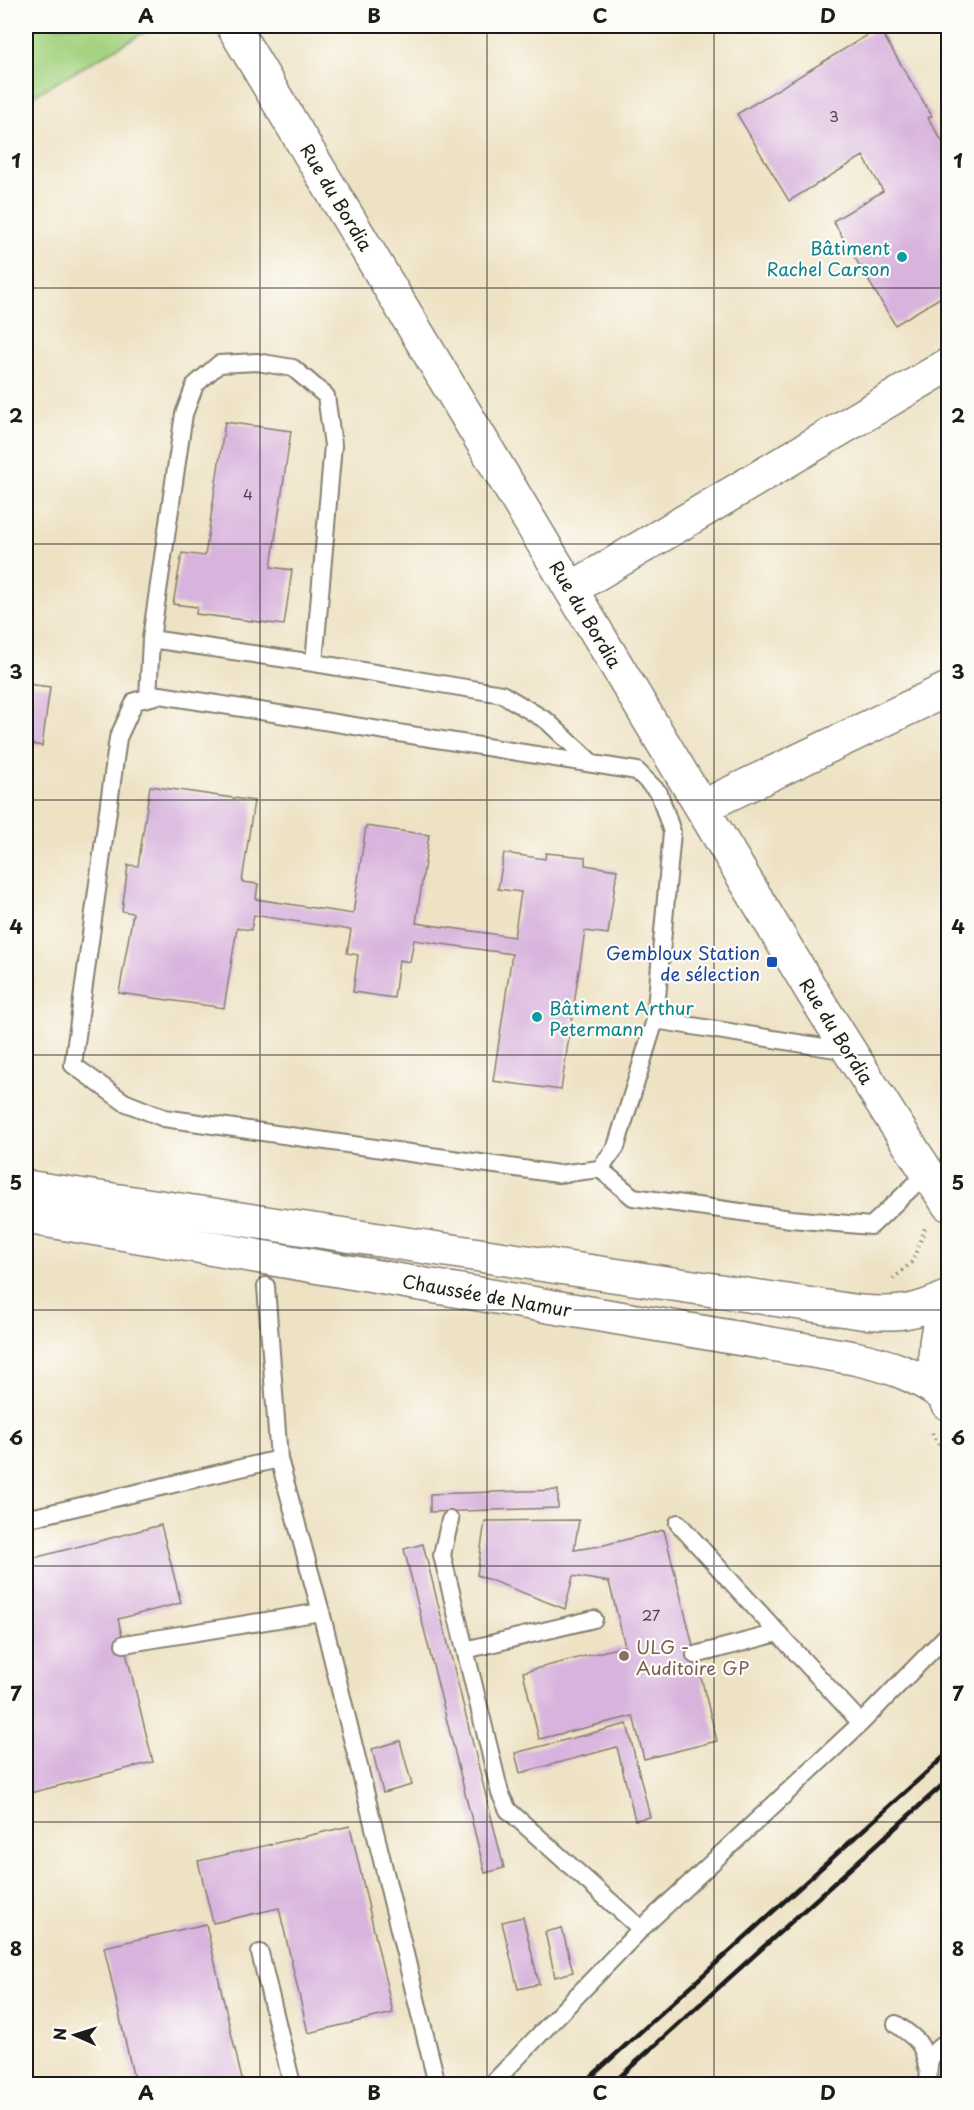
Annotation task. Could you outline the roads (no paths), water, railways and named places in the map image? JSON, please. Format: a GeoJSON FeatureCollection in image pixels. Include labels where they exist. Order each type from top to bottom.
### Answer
{"type":"FeatureCollection","features":[{"type":"Feature","properties":{"kind":"street","name":"Rue du Bordia"},"geometry":{"type":"LineString","coordinates":[[233,26],[849,1051],[927,1173],[942,1208]]}},
{"type":"Feature","properties":{"kind":"street"},"geometry":{"type":"LineString","coordinates":[[571,589],[948,365]]}},
{"type":"Feature","properties":{"kind":"street"},"geometry":{"type":"LineString","coordinates":[[702,807],[948,688]]}},
{"type":"Feature","properties":{"kind":"street","name":"Chaussée de Namur"},"geometry":{"type":"LineString","coordinates":[[26,1187],[860,1312],[902,1313],[926,1308],[948,1299]]}},
{"type":"Feature","properties":{"kind":"street","name":"Chaussée de Namur"},"geometry":{"type":"LineString","coordinates":[[26,1217],[854,1358],[896,1368],[912,1375],[945,1400]]}},
{"type":"Feature","properties":{"kind":"street"},"geometry":{"type":"LineString","coordinates":[[945,1400],[936,1367],[935,1344],[948,1299]]}},
{"type":"Feature","properties":{"kind":"lane"},"geometry":{"type":"LineString","coordinates":[[148,698],[151,639],[184,414],[195,385],[219,364],[257,362],[292,368],[326,396],[333,445],[314,663]]}},
{"type":"Feature","properties":{"kind":"lane"},"geometry":{"type":"LineString","coordinates":[[151,639],[502,694],[547,721],[592,764]]}},
{"type":"Feature","properties":{"kind":"lane"},"geometry":{"type":"LineString","coordinates":[[600,1169],[616,1147],[655,1020],[672,832],[659,793],[637,771],[160,695],[135,701],[118,738],[73,1065],[124,1102],[164,1118],[558,1173],[600,1169],[633,1197],[791,1219],[871,1226],[927,1173]]}},
{"type":"Feature","properties":{"kind":"lane"},"geometry":{"type":"LineString","coordinates":[[655,1020],[849,1051]]}},
{"type":"Feature","properties":{"kind":"lane"},"geometry":{"type":"LineString","coordinates":[[266,1286],[279,1459],[321,1612],[437,2085]]}},
{"type":"Feature","properties":{"kind":"lane"},"geometry":{"type":"LineString","coordinates":[[26,1519],[279,1459]]}},
{"type":"Feature","properties":{"kind":"lane"},"geometry":{"type":"LineString","coordinates":[[450,1520],[442,1555],[500,1793],[507,1810],[641,1929]]}},
{"type":"Feature","properties":{"kind":"lane"},"geometry":{"type":"LineString","coordinates":[[678,1523],[861,1723]]}},
{"type":"Feature","properties":{"kind":"lane"},"geometry":{"type":"LineString","coordinates":[[124,1644],[321,1612]]}},
{"type":"Feature","properties":{"kind":"lane"},"geometry":{"type":"LineString","coordinates":[[465,1650],[594,1619]]}},
{"type":"Feature","properties":{"kind":"lane"},"geometry":{"type":"LineString","coordinates":[[695,1655],[778,1633]]}},
{"type":"Feature","properties":{"kind":"lane"},"geometry":{"type":"LineString","coordinates":[[492,2085],[641,1929],[861,1723],[948,1634]]}},
{"type":"Feature","properties":{"kind":"lane"},"geometry":{"type":"LineString","coordinates":[[260,1953],[292,2085]]}},
{"type":"Feature","properties":{"kind":"lane"},"geometry":{"type":"LineString","coordinates":[[896,2024],[925,2049],[929,2085]]}},
{"type":"Feature","properties":{"kind":"lane"},"geometry":{"type":"LineString","coordinates":[[927,2067],[930,2057],[948,2041]]}},
{"type":"Feature","properties":{"kind":"railway"},"geometry":{"type":"LineString","coordinates":[[583,2084],[948,1753]]}},
{"type":"Feature","properties":{"kind":"railway"},"geometry":{"type":"LineString","coordinates":[[612,2084],[948,1780]]}},
{"type":"Feature","properties":{"kind":"place","name":"Bâtiment Rachel Carson"},"geometry":{"type":"Point","coordinates":[902,257]}},
{"type":"Feature","properties":{"kind":"place","name":"Gembloux Station de sélection"},"geometry":{"type":"Point","coordinates":[772,962]}},
{"type":"Feature","properties":{"kind":"place","name":"Bâtiment Arthur Petermann"},"geometry":{"type":"Point","coordinates":[537,1017]}},
{"type":"Feature","properties":{"kind":"place","name":"ULG - Auditoire GP"},"geometry":{"type":"Point","coordinates":[624,1656]}}]}
